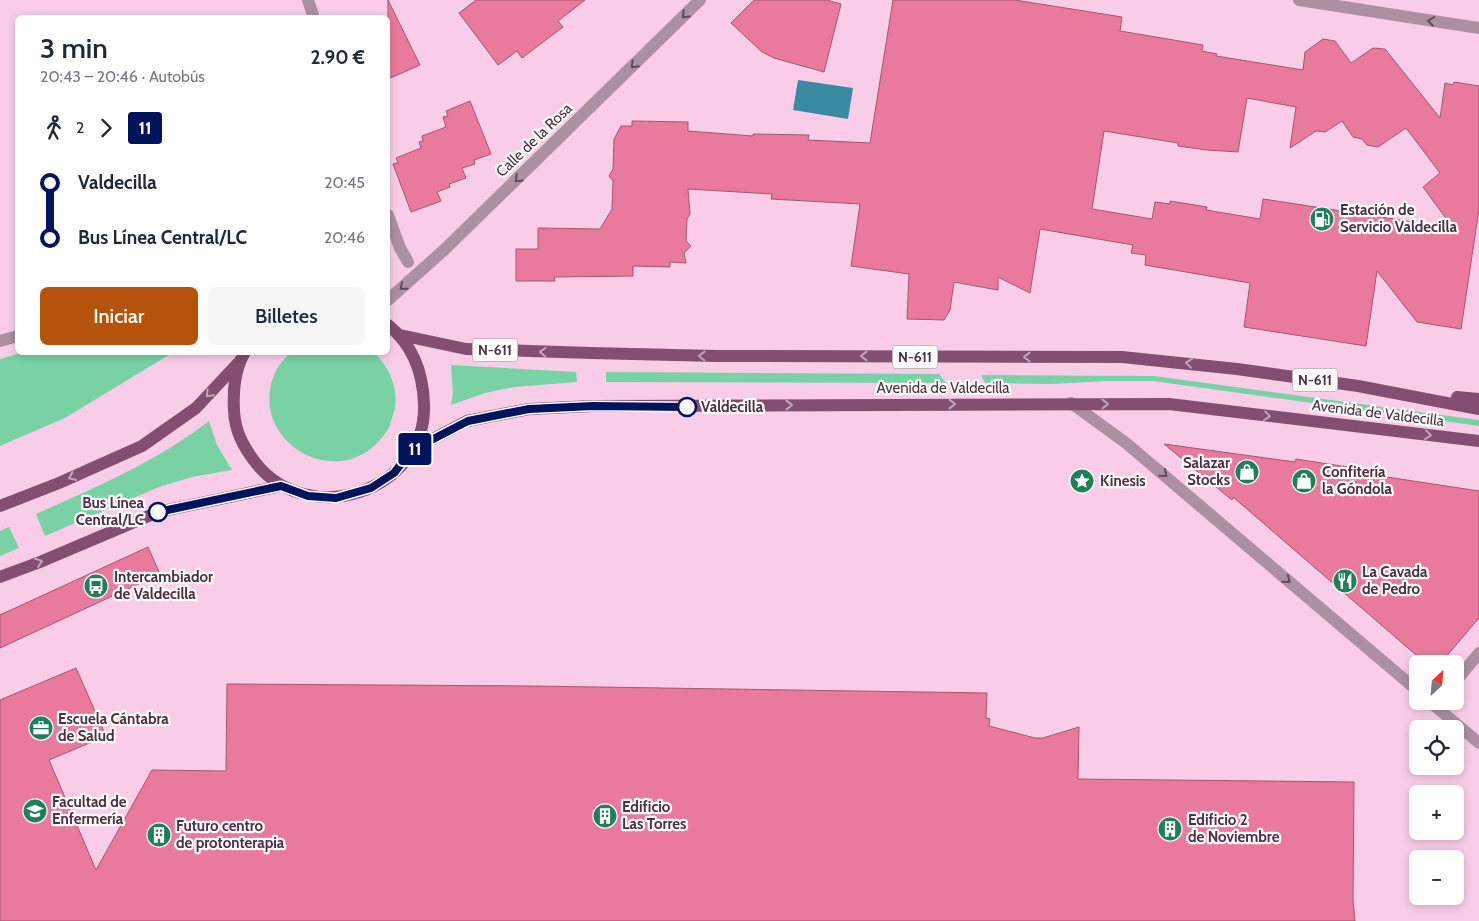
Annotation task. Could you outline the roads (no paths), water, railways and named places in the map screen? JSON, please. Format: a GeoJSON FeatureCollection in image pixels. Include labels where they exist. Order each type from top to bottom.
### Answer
{"type":"FeatureCollection","features":[{"type":"Feature","properties":{"kind":"main road"},"geometry":{"type":"LineString","coordinates":[[244,355],[233,389],[235,424],[244,447],[264,473],[281,486],[308,496],[336,498],[371,488],[394,473],[412,450],[422,426],[424,416],[424,384],[413,355],[400,335],[390,327]]}},
{"type":"Feature","properties":{"kind":"main road","name":"Avenida de Valdecilla"},"geometry":{"type":"LineString","coordinates":[[400,335],[466,349],[591,354],[1122,357],[1237,368],[1392,391],[1479,399]]}},
{"type":"Feature","properties":{"kind":"main road"},"geometry":{"type":"LineString","coordinates":[[0,506],[59,483],[142,446],[196,408],[244,355]]}},
{"type":"Feature","properties":{"kind":"main road","name":"Avenida de Valdecilla"},"geometry":{"type":"LineString","coordinates":[[1392,391],[1479,409]]}},
{"type":"Feature","properties":{"kind":"main road","name":"Avenida de Valdecilla"},"geometry":{"type":"LineString","coordinates":[[412,450],[468,421],[529,409],[593,406],[1169,404],[1479,441]]}},
{"type":"Feature","properties":{"kind":"main road"},"geometry":{"type":"LineString","coordinates":[[0,577],[158,512],[281,486]]}},
{"type":"Feature","properties":{"kind":"street"},"geometry":{"type":"LineString","coordinates":[[308,0],[313,15]]}},
{"type":"Feature","properties":{"kind":"street","name":"Calle de la Rosa"},"geometry":{"type":"LineString","coordinates":[[390,298],[451,243],[700,0]]}},
{"type":"Feature","properties":{"kind":"street"},"geometry":{"type":"LineString","coordinates":[[1299,0],[1479,28]]}},
{"type":"Feature","properties":{"kind":"street"},"geometry":{"type":"LineString","coordinates":[[390,220],[400,248],[408,262]]}},
{"type":"Feature","properties":{"kind":"street"},"geometry":{"type":"LineString","coordinates":[[0,342],[15,337]]}},
{"type":"Feature","properties":{"kind":"street"},"geometry":{"type":"LineString","coordinates":[[1071,404],[1126,443],[1409,683]]}},
{"type":"Feature","properties":{"kind":"street"},"geometry":{"type":"LineString","coordinates":[[1464,671],[1479,653]]}},
{"type":"Feature","properties":{"kind":"street"},"geometry":{"type":"LineString","coordinates":[[1442,710],[1479,743]]}},
{"type":"Feature","properties":{"kind":"water"},"geometry":{"type":"Polygon","coordinates":[[[798,80],[853,88],[848,119],[793,110],[798,80]]]}},
{"type":"Feature","properties":{"kind":"place","name":"Estación de Servicio Valdecilla"},"geometry":{"type":"Point","coordinates":[1322,219]}},
{"type":"Feature","properties":{"kind":"place","name":"Valdecilla"},"geometry":{"type":"Point","coordinates":[687,407]}},
{"type":"Feature","properties":{"kind":"place","name":"Salazar Stocks"},"geometry":{"type":"Point","coordinates":[1247,472]}},
{"type":"Feature","properties":{"kind":"place","name":"Kinesis"},"geometry":{"type":"Point","coordinates":[1082,481]}},
{"type":"Feature","properties":{"kind":"place","name":"Confitería la Góndola"},"geometry":{"type":"Point","coordinates":[1304,481]}},
{"type":"Feature","properties":{"kind":"place","name":"Bus Línea Central/LC"},"geometry":{"type":"Point","coordinates":[158,512]}},
{"type":"Feature","properties":{"kind":"place","name":"La Cavada de Pedro"},"geometry":{"type":"Point","coordinates":[1345,581]}},
{"type":"Feature","properties":{"kind":"place","name":"Intercambiador de Valdecilla"},"geometry":{"type":"Point","coordinates":[96,586]}},
{"type":"Feature","properties":{"kind":"place","name":"Escuela Cántabra de Salud"},"geometry":{"type":"Point","coordinates":[41,728]}},
{"type":"Feature","properties":{"kind":"place","name":"Facultad de Enfermería"},"geometry":{"type":"Point","coordinates":[35,811]}},
{"type":"Feature","properties":{"kind":"place","name":"Edificio Las Torres"},"geometry":{"type":"Point","coordinates":[605,816]}},
{"type":"Feature","properties":{"kind":"place","name":"Edificio 2 de Noviembre"},"geometry":{"type":"Point","coordinates":[1170,829]}},
{"type":"Feature","properties":{"kind":"place","name":"Futuro centro de protonterapia"},"geometry":{"type":"Point","coordinates":[159,835]}}]}
